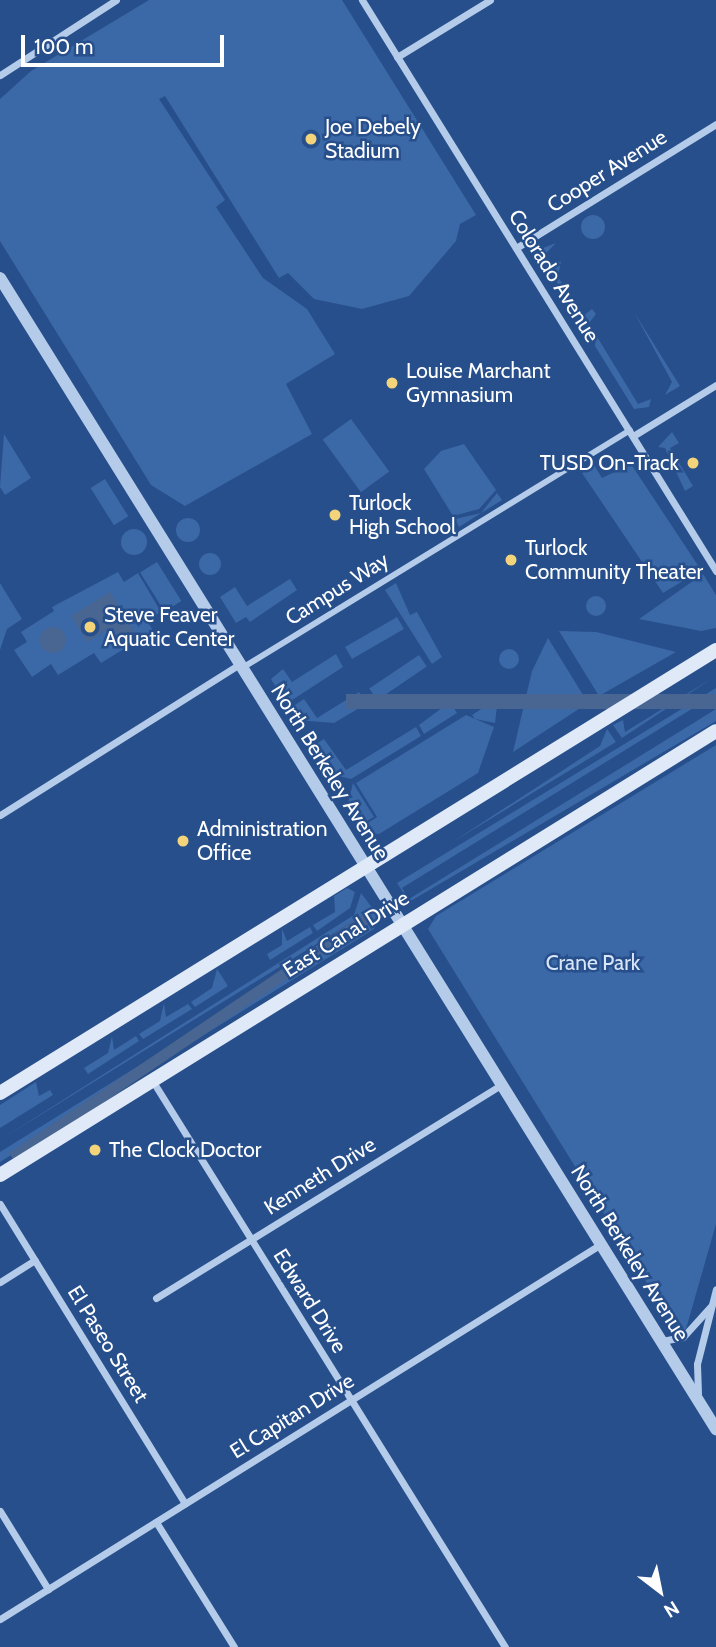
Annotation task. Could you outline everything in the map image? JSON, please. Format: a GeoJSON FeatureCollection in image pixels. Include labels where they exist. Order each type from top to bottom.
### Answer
{"type":"FeatureCollection","features":[{"type":"Feature","properties":{"kind":"main road"},"geometry":{"type":"LineString","coordinates":[[2,1088],[716,650]]}},
{"type":"Feature","properties":{"kind":"main road","name":"East Canal Drive"},"geometry":{"type":"LineString","coordinates":[[0,1175],[402,923],[716,731]]}},
{"type":"Feature","properties":{"kind":"street"},"geometry":{"type":"LineString","coordinates":[[0,75],[16,62],[116,0]]}},
{"type":"Feature","properties":{"kind":"street","name":"Colorado Avenue"},"geometry":{"type":"LineString","coordinates":[[362,0],[716,571]]}},
{"type":"Feature","properties":{"kind":"street"},"geometry":{"type":"LineString","coordinates":[[397,57],[489,0]]}},
{"type":"Feature","properties":{"kind":"street"},"geometry":{"type":"LineString","coordinates":[[0,65],[16,62]]}},
{"type":"Feature","properties":{"kind":"street","name":"Cooper Avenue"},"geometry":{"type":"LineString","coordinates":[[516,248],[716,124]]}},
{"type":"Feature","properties":{"kind":"street","name":"North Berkeley Avenue"},"geometry":{"type":"LineString","coordinates":[[0,278],[716,1429]]}},
{"type":"Feature","properties":{"kind":"street"},"geometry":{"type":"LineString","coordinates":[[632,433],[716,385]]}},
{"type":"Feature","properties":{"kind":"street","name":"Campus Way"},"geometry":{"type":"LineString","coordinates":[[0,815],[241,666],[632,433]]}},
{"type":"Feature","properties":{"kind":"street","name":"Edward Drive"},"geometry":{"type":"LineString","coordinates":[[152,1080],[505,1647]]}},
{"type":"Feature","properties":{"kind":"street","name":"Kenneth Drive"},"geometry":{"type":"LineString","coordinates":[[156,1298],[502,1084]]}},
{"type":"Feature","properties":{"kind":"street","name":"El Paseo Street"},"geometry":{"type":"LineString","coordinates":[[0,1204],[185,1503]]}},
{"type":"Feature","properties":{"kind":"street","name":"El Capitan Drive"},"geometry":{"type":"LineString","coordinates":[[0,1619],[602,1244]]}},
{"type":"Feature","properties":{"kind":"street"},"geometry":{"type":"LineString","coordinates":[[0,1282],[35,1260]]}},
{"type":"Feature","properties":{"kind":"street"},"geometry":{"type":"LineString","coordinates":[[699,1401],[697,1364],[716,1289]]}},
{"type":"Feature","properties":{"kind":"street"},"geometry":{"type":"LineString","coordinates":[[662,1341],[683,1337],[711,1306]]}},
{"type":"Feature","properties":{"kind":"street"},"geometry":{"type":"LineString","coordinates":[[0,1511],[48,1589]]}},
{"type":"Feature","properties":{"kind":"street"},"geometry":{"type":"LineString","coordinates":[[156,1522],[234,1647]]}},
{"type":"Feature","properties":{"kind":"green space"},"geometry":{"type":"Polygon","coordinates":[[[149,0],[342,0],[476,215],[460,224],[456,241],[409,296],[362,309],[314,299],[288,273],[279,278],[165,96],[159,99],[225,200],[216,207],[263,278],[307,309],[335,354],[286,384],[312,434],[185,506],[151,485],[0,241],[0,99],[31,71],[149,0]]]}},
{"type":"Feature","properties":{"kind":"green space"},"geometry":{"type":"Polygon","coordinates":[[[593,215],[601,219],[605,227],[601,235],[593,239],[585,235],[581,227],[585,219],[593,215]]]}},
{"type":"Feature","properties":{"kind":"green space"},"geometry":{"type":"Polygon","coordinates":[[[556,243],[545,254],[552,265],[561,261],[558,277],[583,316],[592,309],[596,314],[587,326],[540,258],[543,248],[556,243]]]}},
{"type":"Feature","properties":{"kind":"green space"},"geometry":{"type":"Polygon","coordinates":[[[634,312],[680,386],[665,395],[672,382],[634,312]]]}},
{"type":"Feature","properties":{"kind":"green space"},"geometry":{"type":"Polygon","coordinates":[[[596,335],[638,404],[651,399],[649,407],[634,409],[595,346],[596,335]]]}},
{"type":"Feature","properties":{"kind":"green space"},"geometry":{"type":"Polygon","coordinates":[[[351,419],[389,472],[361,492],[323,440],[351,419]]]}},
{"type":"Feature","properties":{"kind":"green space"},"geometry":{"type":"Polygon","coordinates":[[[672,432],[679,443],[670,448],[693,486],[685,491],[665,448],[658,447],[672,432]]]}},
{"type":"Feature","properties":{"kind":"green space"},"geometry":{"type":"Polygon","coordinates":[[[4,434],[31,478],[5,495],[0,487],[4,434]]]}},
{"type":"Feature","properties":{"kind":"green space"},"geometry":{"type":"Polygon","coordinates":[[[464,444],[496,490],[479,509],[453,516],[424,469],[441,451],[464,444]]]}},
{"type":"Feature","properties":{"kind":"green space"},"geometry":{"type":"Polygon","coordinates":[[[631,464],[701,570],[663,593],[582,473],[594,465],[602,478],[631,464]]]}},
{"type":"Feature","properties":{"kind":"green space"},"geometry":{"type":"Polygon","coordinates":[[[105,479],[128,516],[114,525],[91,488],[105,479]]]}},
{"type":"Feature","properties":{"kind":"green space"},"geometry":{"type":"Polygon","coordinates":[[[497,493],[502,500],[459,527],[455,519],[481,513],[497,493]]]}},
{"type":"Feature","properties":{"kind":"green space"},"geometry":{"type":"Polygon","coordinates":[[[188,518],[196,522],[200,530],[196,538],[188,542],[180,538],[176,530],[180,522],[188,518]]]}},
{"type":"Feature","properties":{"kind":"green space"},"geometry":{"type":"Polygon","coordinates":[[[134,529],[143,533],[147,542],[143,551],[134,555],[125,551],[121,542],[125,533],[134,529]]]}},
{"type":"Feature","properties":{"kind":"green space"},"geometry":{"type":"Polygon","coordinates":[[[210,553],[218,556],[221,564],[218,572],[210,575],[202,572],[199,564],[202,556],[210,553]]]}},
{"type":"Feature","properties":{"kind":"green space"},"geometry":{"type":"Polygon","coordinates":[[[157,562],[181,601],[164,612],[140,573],[157,562]]]}},
{"type":"Feature","properties":{"kind":"green space","name":"Steve Feaver Aquatic Center"},"geometry":{"type":"Polygon","coordinates":[[[118,572],[124,582],[138,573],[161,612],[147,620],[153,631],[101,663],[94,653],[58,675],[51,664],[32,677],[14,650],[27,642],[21,632],[54,611],[52,607],[118,572]]]}},
{"type":"Feature","properties":{"kind":"green space"},"geometry":{"type":"Polygon","coordinates":[[[703,574],[716,595],[716,628],[701,631],[639,619],[703,574]]]}},
{"type":"Feature","properties":{"kind":"green space"},"geometry":{"type":"Polygon","coordinates":[[[290,579],[297,590],[250,622],[246,617],[236,623],[220,597],[235,587],[247,606],[290,579]]]}},
{"type":"Feature","properties":{"kind":"green space"},"geometry":{"type":"Polygon","coordinates":[[[0,583],[22,619],[7,629],[0,650],[0,583]]]}},
{"type":"Feature","properties":{"kind":"green space"},"geometry":{"type":"Polygon","coordinates":[[[396,583],[410,615],[417,612],[442,657],[432,664],[385,590],[396,583]]]}},
{"type":"Feature","properties":{"kind":"green space"},"geometry":{"type":"Polygon","coordinates":[[[592,596],[600,596],[606,606],[600,616],[592,616],[586,610],[586,602],[592,596]]]}},
{"type":"Feature","properties":{"kind":"green space"},"geometry":{"type":"Polygon","coordinates":[[[397,617],[404,629],[352,659],[345,647],[397,617]]]}},
{"type":"Feature","properties":{"kind":"green space"},"geometry":{"type":"Polygon","coordinates":[[[559,631],[596,632],[676,652],[599,696],[559,631]]]}},
{"type":"Feature","properties":{"kind":"green space"},"geometry":{"type":"Polygon","coordinates":[[[548,638],[588,703],[513,752],[532,671],[548,638]]]}},
{"type":"Feature","properties":{"kind":"green space"},"geometry":{"type":"Polygon","coordinates":[[[505,649],[513,649],[519,659],[513,669],[505,669],[499,663],[499,655],[505,649]]]}},
{"type":"Feature","properties":{"kind":"green space"},"geometry":{"type":"Polygon","coordinates":[[[336,654],[343,667],[286,704],[271,679],[283,669],[292,682],[336,654]]]}},
{"type":"Feature","properties":{"kind":"green space"},"geometry":{"type":"Polygon","coordinates":[[[419,655],[427,667],[377,700],[369,689],[419,655]]]}},
{"type":"Feature","properties":{"kind":"green space"},"geometry":{"type":"Polygon","coordinates":[[[714,677],[622,738],[613,725],[623,720],[625,732],[714,677]]]}},
{"type":"Feature","properties":{"kind":"green space"},"geometry":{"type":"Polygon","coordinates":[[[716,688],[716,694],[402,888],[409,899],[716,709],[716,721],[409,902],[397,883],[716,688]]]}},
{"type":"Feature","properties":{"kind":"green space"},"geometry":{"type":"Polygon","coordinates":[[[359,692],[366,704],[334,723],[296,720],[289,709],[304,699],[317,718],[359,692]]]}},
{"type":"Feature","properties":{"kind":"green space"},"geometry":{"type":"Polygon","coordinates":[[[498,698],[495,723],[475,719],[472,715],[498,698]]]}},
{"type":"Feature","properties":{"kind":"green space"},"geometry":{"type":"Polygon","coordinates":[[[450,702],[457,713],[424,734],[419,725],[450,702]]]}},
{"type":"Feature","properties":{"kind":"green space"},"geometry":{"type":"Polygon","coordinates":[[[466,715],[494,727],[478,773],[379,834],[367,833],[365,825],[377,817],[356,783],[466,715]]]}},
{"type":"Feature","properties":{"kind":"green space"},"geometry":{"type":"Polygon","coordinates":[[[416,727],[421,736],[351,779],[330,774],[313,746],[324,739],[346,770],[416,727]]]}},
{"type":"Feature","properties":{"kind":"green space"},"geometry":{"type":"Polygon","coordinates":[[[607,729],[616,742],[451,843],[600,746],[607,729]]]}},
{"type":"Feature","properties":{"kind":"green space","name":"Crane Park"},"geometry":{"type":"Polygon","coordinates":[[[716,745],[716,1224],[686,1329],[678,1333],[428,929],[436,916],[716,745]]]}},
{"type":"Feature","properties":{"kind":"green space"},"geometry":{"type":"Polygon","coordinates":[[[353,783],[374,817],[361,824],[348,803],[353,783]]]}},
{"type":"Feature","properties":{"kind":"green space"},"geometry":{"type":"Polygon","coordinates":[[[347,888],[355,892],[350,908],[317,931],[313,925],[335,912],[334,896],[347,888]]]}},
{"type":"Feature","properties":{"kind":"green space"},"geometry":{"type":"Polygon","coordinates":[[[361,893],[379,917],[374,929],[0,1162],[0,1152],[373,920],[368,912],[0,1140],[354,915],[361,893]]]}},
{"type":"Feature","properties":{"kind":"green space"},"geometry":{"type":"Polygon","coordinates":[[[310,927],[313,933],[270,960],[267,954],[282,945],[282,929],[287,941],[310,927]]]}},
{"type":"Feature","properties":{"kind":"green space"},"geometry":{"type":"Polygon","coordinates":[[[217,969],[228,986],[195,1007],[191,1002],[212,988],[217,969]]]}},
{"type":"Feature","properties":{"kind":"green space"},"geometry":{"type":"Polygon","coordinates":[[[164,1003],[166,1017],[188,1004],[192,1009],[143,1039],[139,1034],[160,1021],[164,1003]]]}},
{"type":"Feature","properties":{"kind":"green space"},"geometry":{"type":"Polygon","coordinates":[[[112,1036],[114,1050],[136,1036],[139,1041],[88,1074],[84,1068],[108,1053],[112,1036]]]}},
{"type":"Feature","properties":{"kind":"green space"},"geometry":{"type":"Polygon","coordinates":[[[36,1082],[39,1096],[50,1090],[53,1095],[0,1128],[0,1105],[36,1082]]]}},
{"type":"Feature","properties":{"kind":"shaded area"},"geometry":{"type":"Polygon","coordinates":[[[110,592],[136,634],[122,642],[112,627],[87,642],[71,616],[110,592]]]}},
{"type":"Feature","properties":{"kind":"shaded area"},"geometry":{"type":"Polygon","coordinates":[[[53,627],[62,631],[66,640],[62,649],[53,653],[44,649],[40,640],[44,631],[53,627]]]}},
{"type":"Feature","properties":{"kind":"shaded area"},"geometry":{"type":"Polygon","coordinates":[[[346,694],[716,694],[716,709],[346,709],[346,694]]]}},
{"type":"Feature","properties":{"kind":"shaded area"},"geometry":{"type":"Polygon","coordinates":[[[368,911],[374,920],[15,1162],[9,1153],[368,911]]]}},
{"type":"Feature","properties":{"kind":"place","name":"Joe Debely Stadium"},"geometry":{"type":"Point","coordinates":[311,139]}},
{"type":"Feature","properties":{"kind":"place","name":"Louise Marchant Gymnasium"},"geometry":{"type":"Point","coordinates":[392,383]}},
{"type":"Feature","properties":{"kind":"place","name":"TUSD On-Track"},"geometry":{"type":"Point","coordinates":[693,463]}},
{"type":"Feature","properties":{"kind":"place","name":"Turlock High School"},"geometry":{"type":"Point","coordinates":[335,515]}},
{"type":"Feature","properties":{"kind":"place","name":"Turlock Community Theater"},"geometry":{"type":"Point","coordinates":[511,560]}},
{"type":"Feature","properties":{"kind":"place","name":"Steve Feaver Aquatic Center"},"geometry":{"type":"Point","coordinates":[90,627]}},
{"type":"Feature","properties":{"kind":"place","name":"Administration Office"},"geometry":{"type":"Point","coordinates":[183,841]}},
{"type":"Feature","properties":{"kind":"place","name":"The Clock Doctor"},"geometry":{"type":"Point","coordinates":[95,1150]}}]}
